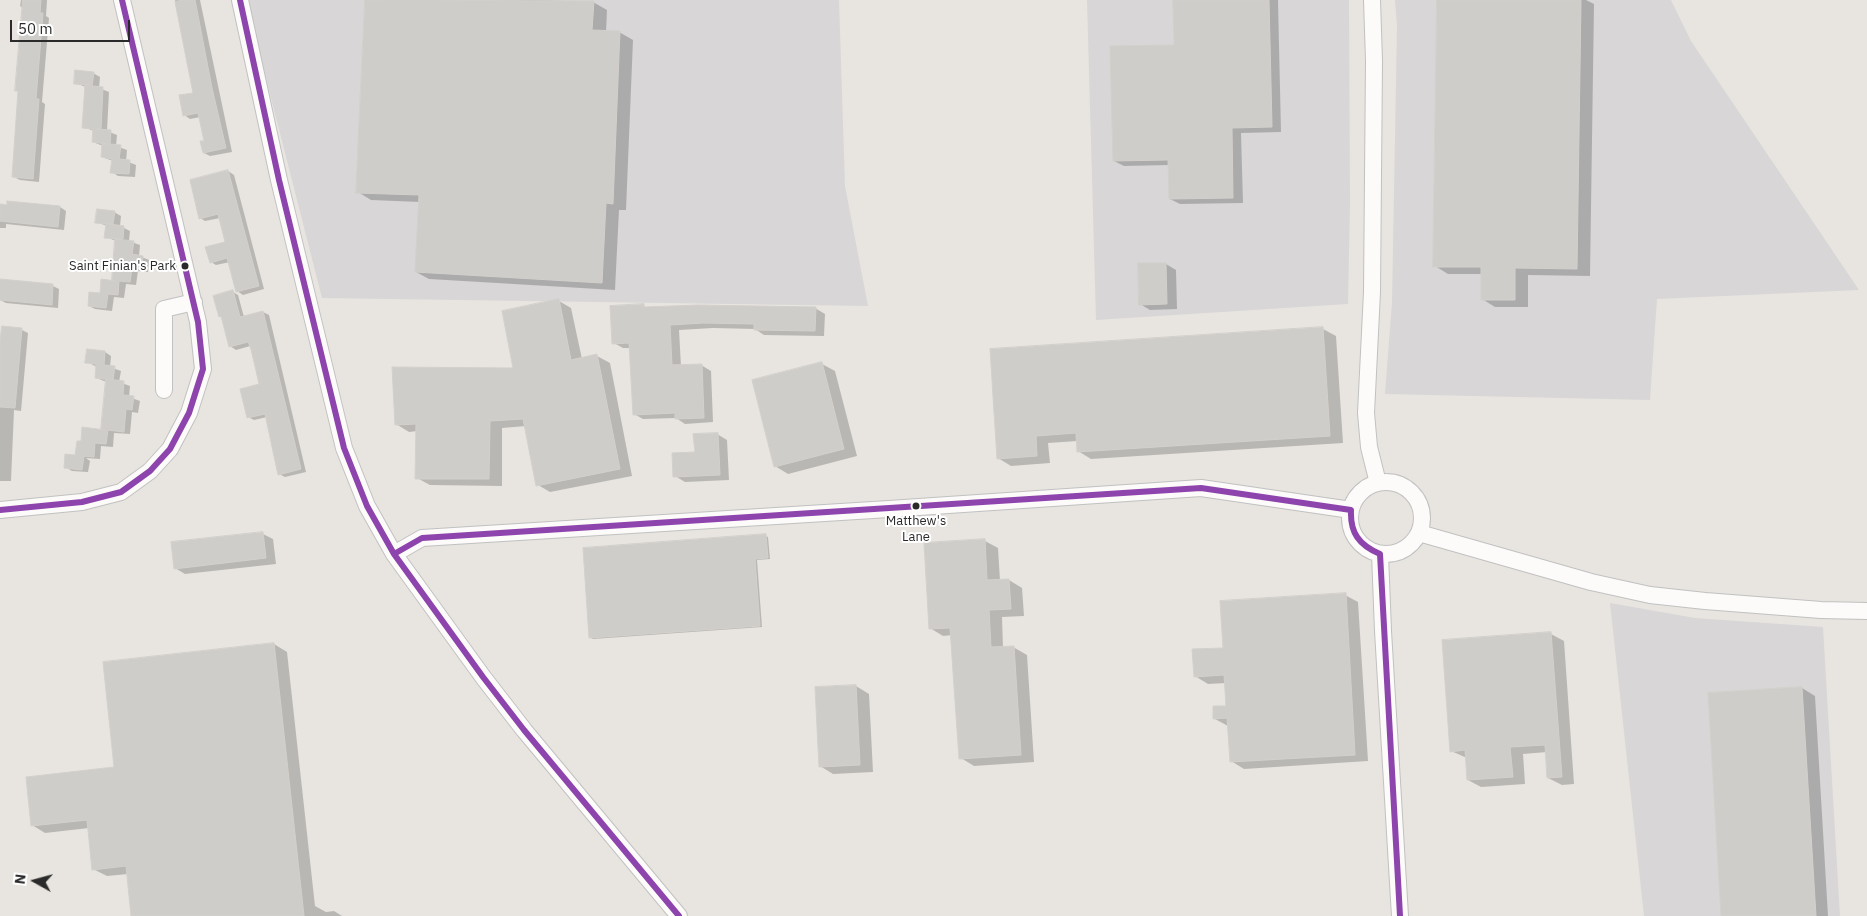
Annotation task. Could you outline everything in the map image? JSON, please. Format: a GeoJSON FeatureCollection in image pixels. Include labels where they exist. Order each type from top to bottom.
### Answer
{"type":"FeatureCollection","features":[{"type":"Feature","properties":{"kind":"street"},"geometry":{"type":"LineString","coordinates":[[0,510],[82,502],[121,492],[150,471],[170,449],[189,413],[203,368],[194,302],[122,0]]}},
{"type":"Feature","properties":{"kind":"street"},"geometry":{"type":"LineString","coordinates":[[240,0],[279,180],[344,448],[367,506],[394,554],[524,730],[679,916]]}},
{"type":"Feature","properties":{"kind":"street"},"geometry":{"type":"LineString","coordinates":[[1372,0],[1374,61],[1372,283],[1366,413],[1369,447],[1378,483]]}},
{"type":"Feature","properties":{"kind":"street"},"geometry":{"type":"LineString","coordinates":[[164,390],[164,309],[194,302]]}},
{"type":"Feature","properties":{"kind":"street"},"geometry":{"type":"LineString","coordinates":[[1391,482],[1406,488],[1416,499],[1422,516],[1419,533],[1405,549],[1395,553],[1380,554],[1367,549],[1354,536],[1350,524],[1350,510],[1361,492],[1378,483],[1391,482]]}},
{"type":"Feature","properties":{"kind":"street"},"geometry":{"type":"LineString","coordinates":[[394,554],[422,538],[898,509],[1201,488],[1350,510]]}},
{"type":"Feature","properties":{"kind":"street"},"geometry":{"type":"LineString","coordinates":[[1419,533],[1590,582],[1650,595],[1705,602],[1821,610],[1867,611]]}},
{"type":"Feature","properties":{"kind":"street"},"geometry":{"type":"LineString","coordinates":[[1380,554],[1400,916]]}},
{"type":"Feature","properties":{"kind":"shaded area"},"geometry":{"type":"Polygon","coordinates":[[[246,0],[839,0],[845,186],[868,306],[322,298],[246,0]]]}},
{"type":"Feature","properties":{"kind":"shaded area"},"geometry":{"type":"Polygon","coordinates":[[[1087,0],[1349,0],[1350,204],[1348,304],[1096,320],[1087,0]]]}},
{"type":"Feature","properties":{"kind":"shaded area"},"geometry":{"type":"Polygon","coordinates":[[[1395,0],[1671,0],[1691,41],[1859,290],[1657,299],[1650,400],[1385,394],[1392,302],[1397,26],[1395,0]]]}},
{"type":"Feature","properties":{"kind":"shaded area"},"geometry":{"type":"Polygon","coordinates":[[[1610,603],[1695,618],[1823,627],[1840,916],[1644,916],[1610,603]]]}},
{"type":"Feature","properties":{"kind":"building"},"geometry":{"type":"Polygon","coordinates":[[[23,0],[41,0],[40,13],[43,13],[36,99],[39,99],[33,179],[12,177],[18,91],[15,91],[23,0]]]}},
{"type":"Feature","properties":{"kind":"building"},"geometry":{"type":"Polygon","coordinates":[[[195,0],[226,148],[203,153],[200,141],[204,141],[198,113],[183,116],[179,95],[193,93],[175,2],[195,0]]]}},
{"type":"Feature","properties":{"kind":"building"},"geometry":{"type":"Polygon","coordinates":[[[365,0],[594,1],[592,30],[620,31],[613,204],[606,203],[602,283],[415,272],[419,195],[356,193],[365,0]]]}},
{"type":"Feature","properties":{"kind":"building"},"geometry":{"type":"Polygon","coordinates":[[[1173,0],[1269,0],[1272,127],[1232,128],[1233,198],[1169,199],[1168,160],[1113,161],[1110,46],[1174,45],[1173,0]]]}},
{"type":"Feature","properties":{"kind":"building"},"geometry":{"type":"Polygon","coordinates":[[[1437,0],[1581,0],[1577,269],[1515,268],[1515,300],[1481,300],[1481,267],[1433,267],[1437,0]]]}},
{"type":"Feature","properties":{"kind":"building"},"geometry":{"type":"Polygon","coordinates":[[[75,70],[94,72],[92,86],[103,87],[101,129],[96,129],[111,130],[110,144],[121,145],[119,159],[130,160],[129,174],[110,173],[112,159],[101,157],[102,144],[106,144],[92,142],[93,129],[82,128],[85,85],[89,85],[74,84],[75,70]]]}},
{"type":"Feature","properties":{"kind":"building"},"geometry":{"type":"Polygon","coordinates":[[[228,170],[259,286],[236,292],[227,258],[210,263],[205,247],[225,242],[218,214],[199,219],[190,180],[228,170]]]}},
{"type":"Feature","properties":{"kind":"building"},"geometry":{"type":"Polygon","coordinates":[[[7,201],[60,206],[58,227],[0,221],[0,204],[7,205],[7,201]]]}},
{"type":"Feature","properties":{"kind":"building"},"geometry":{"type":"Polygon","coordinates":[[[97,209],[115,211],[113,224],[109,224],[124,226],[123,239],[104,238],[106,224],[95,223],[97,209]]]}},
{"type":"Feature","properties":{"kind":"building"},"geometry":{"type":"Polygon","coordinates":[[[115,239],[134,241],[132,254],[143,256],[142,269],[132,268],[130,282],[119,281],[118,295],[108,294],[106,308],[88,306],[89,292],[100,293],[101,279],[116,281],[112,280],[115,239]]]}},
{"type":"Feature","properties":{"kind":"building"},"geometry":{"type":"Polygon","coordinates":[[[1138,263],[1166,263],[1167,304],[1139,305],[1138,263]]]}},
{"type":"Feature","properties":{"kind":"building"},"geometry":{"type":"Polygon","coordinates":[[[0,279],[53,284],[52,305],[0,300],[0,279]]]}},
{"type":"Feature","properties":{"kind":"building"},"geometry":{"type":"Polygon","coordinates":[[[233,290],[240,317],[263,311],[301,469],[278,475],[265,414],[247,418],[240,389],[259,384],[251,349],[248,342],[229,347],[221,316],[219,317],[213,296],[233,290]]]}},
{"type":"Feature","properties":{"kind":"building"},"geometry":{"type":"Polygon","coordinates":[[[559,299],[571,360],[597,354],[620,469],[536,486],[523,419],[490,421],[489,479],[415,479],[416,424],[395,425],[392,367],[513,368],[502,311],[559,299]]]}},
{"type":"Feature","properties":{"kind":"building"},"geometry":{"type":"Polygon","coordinates":[[[644,304],[644,307],[698,305],[816,307],[815,331],[754,330],[754,324],[703,323],[670,325],[672,365],[702,364],[704,418],[675,419],[675,413],[633,415],[629,343],[612,344],[610,306],[644,304]]]}},
{"type":"Feature","properties":{"kind":"building"},"geometry":{"type":"Polygon","coordinates":[[[2,326],[22,328],[15,408],[0,407],[0,342],[2,326]]]}},
{"type":"Feature","properties":{"kind":"building"},"geometry":{"type":"Polygon","coordinates":[[[1323,327],[1330,436],[1077,452],[1076,433],[1036,436],[1037,456],[997,459],[990,349],[1323,327]]]}},
{"type":"Feature","properties":{"kind":"building"},"geometry":{"type":"Polygon","coordinates":[[[87,349],[105,351],[104,365],[115,366],[113,380],[95,378],[96,364],[85,363],[87,349]]]}},
{"type":"Feature","properties":{"kind":"building"},"geometry":{"type":"Polygon","coordinates":[[[822,362],[844,449],[774,467],[752,380],[822,362]]]}},
{"type":"Feature","properties":{"kind":"building"},"geometry":{"type":"Polygon","coordinates":[[[106,379],[124,381],[123,395],[134,396],[132,410],[126,409],[124,432],[108,430],[106,444],[95,443],[94,457],[84,456],[82,470],[64,468],[65,454],[75,455],[77,441],[81,441],[82,427],[105,430],[101,429],[106,379]]]}},
{"type":"Feature","properties":{"kind":"building"},"geometry":{"type":"Polygon","coordinates":[[[718,433],[720,475],[673,477],[672,453],[695,452],[693,434],[718,433]]]}},
{"type":"Feature","properties":{"kind":"building"},"geometry":{"type":"Polygon","coordinates":[[[263,532],[266,558],[174,569],[171,542],[263,532]]]}},
{"type":"Feature","properties":{"kind":"building"},"geometry":{"type":"Polygon","coordinates":[[[766,534],[768,558],[755,559],[760,626],[589,638],[583,548],[766,534]]]}},
{"type":"Feature","properties":{"kind":"building"},"geometry":{"type":"Polygon","coordinates":[[[985,539],[987,580],[1009,579],[1011,609],[989,610],[991,647],[1014,646],[1021,755],[959,759],[950,628],[929,629],[924,543],[985,539]]]}},
{"type":"Feature","properties":{"kind":"building"},"geometry":{"type":"Polygon","coordinates":[[[1346,593],[1355,755],[1230,762],[1227,718],[1213,719],[1213,706],[1226,706],[1224,675],[1194,677],[1192,649],[1223,648],[1220,601],[1346,593]]]}},
{"type":"Feature","properties":{"kind":"building"},"geometry":{"type":"Polygon","coordinates":[[[1551,632],[1562,777],[1547,778],[1545,745],[1510,747],[1513,777],[1467,780],[1465,750],[1450,752],[1442,640],[1551,632]]]}},
{"type":"Feature","properties":{"kind":"building"},"geometry":{"type":"Polygon","coordinates":[[[274,643],[304,916],[131,916],[126,866],[92,870],[87,820],[31,826],[26,777],[114,767],[103,662],[274,643]]]}},
{"type":"Feature","properties":{"kind":"building"},"geometry":{"type":"Polygon","coordinates":[[[856,685],[860,765],[819,767],[815,687],[856,685]]]}},
{"type":"Feature","properties":{"kind":"building"},"geometry":{"type":"Polygon","coordinates":[[[1802,687],[1816,916],[1721,916],[1708,693],[1802,687]]]}},
{"type":"Feature","properties":{"kind":"transit line"},"geometry":{"type":"LineString","coordinates":[[0,510],[82,502],[121,492],[150,471],[170,449],[189,413],[203,369],[198,322],[122,0]]}},
{"type":"Feature","properties":{"kind":"transit line"},"geometry":{"type":"LineString","coordinates":[[240,0],[279,180],[344,448],[367,506],[394,554],[483,677],[524,730],[679,916]]}},
{"type":"Feature","properties":{"kind":"transit line"},"geometry":{"type":"LineString","coordinates":[[394,554],[422,538],[1201,488],[1351,510],[1352,525],[1357,537],[1366,547],[1380,554],[1400,916]]}},
{"type":"Feature","properties":{"kind":"place","name":"Saint Finian's Park"},"geometry":{"type":"Point","coordinates":[185,266]}},
{"type":"Feature","properties":{"kind":"place","name":"Matthew's Lane"},"geometry":{"type":"Point","coordinates":[916,506]}}]}
